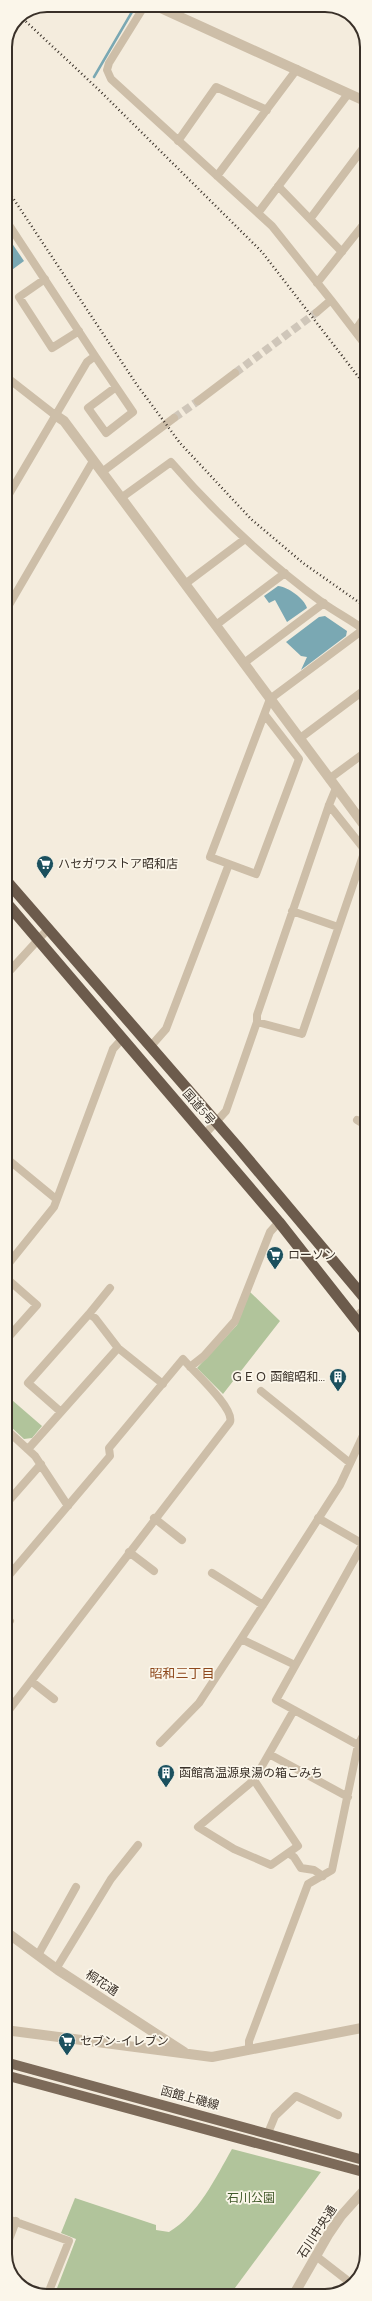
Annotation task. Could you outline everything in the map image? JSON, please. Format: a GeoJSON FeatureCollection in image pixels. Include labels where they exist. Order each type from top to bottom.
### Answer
{"type":"FeatureCollection","features":[{"type":"Feature","properties":{"kind":"highway","name":"国道5号"},"geometry":{"type":"LineString","coordinates":[[12,887],[151,1046],[360,1294]]}},
{"type":"Feature","properties":{"kind":"highway","name":"国道5号"},"geometry":{"type":"LineString","coordinates":[[12,909],[279,1222],[360,1325]]}},
{"type":"Feature","properties":{"kind":"main road","name":"函館上磯線"},"geometry":{"type":"LineString","coordinates":[[12,2064],[360,2159]]}},
{"type":"Feature","properties":{"kind":"main road"},"geometry":{"type":"LineString","coordinates":[[12,2077],[360,2171]]}},
{"type":"Feature","properties":{"kind":"street"},"geometry":{"type":"LineString","coordinates":[[141,12],[109,63],[108,72],[111,80],[258,213],[283,239],[360,338]]}},
{"type":"Feature","properties":{"kind":"street"},"geometry":{"type":"LineString","coordinates":[[170,12],[360,99]]}},
{"type":"Feature","properties":{"kind":"street"},"geometry":{"type":"LineString","coordinates":[[217,176],[296,69]]}},
{"type":"Feature","properties":{"kind":"street"},"geometry":{"type":"LineString","coordinates":[[178,141],[216,87],[267,110]]}},
{"type":"Feature","properties":{"kind":"street"},"geometry":{"type":"LineString","coordinates":[[258,213],[348,94]]}},
{"type":"Feature","properties":{"kind":"street"},"geometry":{"type":"LineString","coordinates":[[310,219],[360,152]]}},
{"type":"Feature","properties":{"kind":"street"},"geometry":{"type":"LineString","coordinates":[[278,186],[342,252]]}},
{"type":"Feature","properties":{"kind":"street"},"geometry":{"type":"LineString","coordinates":[[317,283],[360,229]]}},
{"type":"Feature","properties":{"kind":"street"},"geometry":{"type":"LineString","coordinates":[[12,230],[133,412],[106,433],[88,408],[116,387]]}},
{"type":"Feature","properties":{"kind":"street"},"geometry":{"type":"LineString","coordinates":[[45,279],[19,297],[52,348],[79,331]]}},
{"type":"Feature","properties":{"kind":"street"},"geometry":{"type":"LineString","coordinates":[[316,312],[331,300]]}},
{"type":"Feature","properties":{"kind":"street"},"geometry":{"type":"LineString","coordinates":[[355,331],[360,324]]}},
{"type":"Feature","properties":{"kind":"street"},"geometry":{"type":"LineString","coordinates":[[12,489],[87,362],[95,356]]}},
{"type":"Feature","properties":{"kind":"street"},"geometry":{"type":"LineString","coordinates":[[198,401],[235,373]]}},
{"type":"Feature","properties":{"kind":"street"},"geometry":{"type":"LineString","coordinates":[[12,381],[64,421],[302,743],[336,788],[360,816]]}},
{"type":"Feature","properties":{"kind":"street"},"geometry":{"type":"LineString","coordinates":[[102,472],[174,418]]}},
{"type":"Feature","properties":{"kind":"street"},"geometry":{"type":"LineString","coordinates":[[12,600],[93,461]]}},
{"type":"Feature","properties":{"kind":"street"},"geometry":{"type":"LineString","coordinates":[[121,498],[171,462],[208,504],[245,539],[285,573],[324,603],[360,627]]}},
{"type":"Feature","properties":{"kind":"street"},"geometry":{"type":"LineString","coordinates":[[185,584],[245,539]]}},
{"type":"Feature","properties":{"kind":"street"},"geometry":{"type":"LineString","coordinates":[[216,625],[285,573]]}},
{"type":"Feature","properties":{"kind":"street"},"geometry":{"type":"LineString","coordinates":[[244,663],[324,603]]}},
{"type":"Feature","properties":{"kind":"street"},"geometry":{"type":"LineString","coordinates":[[360,634],[270,699],[210,857],[256,874],[299,759],[302,743],[360,694]]}},
{"type":"Feature","properties":{"kind":"street"},"geometry":{"type":"LineString","coordinates":[[265,715],[299,759]]}},
{"type":"Feature","properties":{"kind":"street"},"geometry":{"type":"LineString","coordinates":[[329,779],[360,756]]}},
{"type":"Feature","properties":{"kind":"street"},"geometry":{"type":"LineString","coordinates":[[205,1134],[226,1111],[257,1022],[257,1015],[292,911],[336,788]]}},
{"type":"Feature","properties":{"kind":"street"},"geometry":{"type":"LineString","coordinates":[[329,805],[360,840]]}},
{"type":"Feature","properties":{"kind":"street"},"geometry":{"type":"LineString","coordinates":[[257,1022],[302,1034],[360,861]]}},
{"type":"Feature","properties":{"kind":"street"},"geometry":{"type":"LineString","coordinates":[[151,1046],[166,1028],[229,864]]}},
{"type":"Feature","properties":{"kind":"street"},"geometry":{"type":"LineString","coordinates":[[292,911],[338,927]]}},
{"type":"Feature","properties":{"kind":"street"},"geometry":{"type":"LineString","coordinates":[[12,968],[37,938],[48,929]]}},
{"type":"Feature","properties":{"kind":"street"},"geometry":{"type":"LineString","coordinates":[[12,1260],[51,1213],[113,1049],[123,1038]]}},
{"type":"Feature","properties":{"kind":"street"},"geometry":{"type":"LineString","coordinates":[[12,1162],[56,1199]]}},
{"type":"Feature","properties":{"kind":"street"},"geometry":{"type":"LineString","coordinates":[[190,1367],[204,1356],[227,1333],[235,1321],[270,1232],[279,1222]]}},
{"type":"Feature","properties":{"kind":"street"},"geometry":{"type":"LineString","coordinates":[[12,1283],[37,1305],[12,1333]]}},
{"type":"Feature","properties":{"kind":"street"},"geometry":{"type":"LineString","coordinates":[[61,1412],[28,1383],[110,1288]]}},
{"type":"Feature","properties":{"kind":"street"},"geometry":{"type":"LineString","coordinates":[[354,1318],[360,1313]]}},
{"type":"Feature","properties":{"kind":"street"},"geometry":{"type":"LineString","coordinates":[[89,1314],[96,1318],[118,1348],[163,1384]]}},
{"type":"Feature","properties":{"kind":"street"},"geometry":{"type":"LineString","coordinates":[[29,1448],[118,1348]]}},
{"type":"Feature","properties":{"kind":"street"},"geometry":{"type":"LineString","coordinates":[[12,1572],[110,1456],[109,1448],[183,1359],[225,1405],[231,1419],[12,1706]]}},
{"type":"Feature","properties":{"kind":"street"},"geometry":{"type":"LineString","coordinates":[[261,1391],[350,1463]]}},
{"type":"Feature","properties":{"kind":"street"},"geometry":{"type":"LineString","coordinates":[[12,1435],[29,1448],[68,1506]]}},
{"type":"Feature","properties":{"kind":"street"},"geometry":{"type":"LineString","coordinates":[[160,1743],[198,1704],[242,1639],[340,1485],[360,1442]]}},
{"type":"Feature","properties":{"kind":"street"},"geometry":{"type":"LineString","coordinates":[[12,1497],[41,1464]]}},
{"type":"Feature","properties":{"kind":"street"},"geometry":{"type":"LineString","coordinates":[[154,1518],[182,1540]]}},
{"type":"Feature","properties":{"kind":"street"},"geometry":{"type":"LineString","coordinates":[[318,1518],[360,1542]]}},
{"type":"Feature","properties":{"kind":"street"},"geometry":{"type":"LineString","coordinates":[[358,1745],[276,1700],[360,1549]]}},
{"type":"Feature","properties":{"kind":"street"},"geometry":{"type":"LineString","coordinates":[[129,1552],[154,1571]]}},
{"type":"Feature","properties":{"kind":"street"},"geometry":{"type":"LineString","coordinates":[[212,1574],[263,1605]]}},
{"type":"Feature","properties":{"kind":"street"},"geometry":{"type":"LineString","coordinates":[[242,1639],[295,1665]]}},
{"type":"Feature","properties":{"kind":"street"},"geometry":{"type":"LineString","coordinates":[[31,1681],[54,1699]]}},
{"type":"Feature","properties":{"kind":"street"},"geometry":{"type":"LineString","coordinates":[[254,1780],[298,1846],[270,1865],[234,1849],[198,1827],[254,1780],[294,1710]]}},
{"type":"Feature","properties":{"kind":"street"},"geometry":{"type":"LineString","coordinates":[[249,2050],[249,2042],[308,1884],[332,1870],[360,1741]]}},
{"type":"Feature","properties":{"kind":"street"},"geometry":{"type":"LineString","coordinates":[[269,1754],[348,1797]]}},
{"type":"Feature","properties":{"kind":"street"},"geometry":{"type":"LineString","coordinates":[[56,1969],[111,1879],[138,1845]]}},
{"type":"Feature","properties":{"kind":"street"},"geometry":{"type":"LineString","coordinates":[[288,1853],[294,1857],[301,1868],[314,1870],[323,1876]]}},
{"type":"Feature","properties":{"kind":"street"},"geometry":{"type":"LineString","coordinates":[[38,1955],[76,1887]]}},
{"type":"Feature","properties":{"kind":"street","name":"桐花通"},"geometry":{"type":"LineString","coordinates":[[12,1936],[56,1969],[187,2053]]}},
{"type":"Feature","properties":{"kind":"street"},"geometry":{"type":"LineString","coordinates":[[12,2031],[212,2057],[360,2028]]}},
{"type":"Feature","properties":{"kind":"street"},"geometry":{"type":"LineString","coordinates":[[268,2133],[275,2116],[296,2096],[338,2115]]}},
{"type":"Feature","properties":{"kind":"street","name":"石川中央通"},"geometry":{"type":"LineString","coordinates":[[298,2289],[341,2216],[360,2195]]}},
{"type":"Feature","properties":{"kind":"street"},"geometry":{"type":"LineString","coordinates":[[12,2221],[69,2241],[50,2289]]}},
{"type":"Feature","properties":{"kind":"street"},"geometry":{"type":"LineString","coordinates":[[12,2232],[16,2222]]}},
{"type":"Feature","properties":{"kind":"street"},"geometry":{"type":"LineString","coordinates":[[316,2256],[348,2280]]}},
{"type":"Feature","properties":{"kind":"green space"},"geometry":{"type":"Polygon","coordinates":[[[250,1292],[280,1321],[223,1394],[197,1368],[237,1325],[250,1292]]]}},
{"type":"Feature","properties":{"kind":"green space"},"geometry":{"type":"Polygon","coordinates":[[[12,1400],[42,1426],[32,1438],[24,1439],[12,1428],[12,1400]]]}},
{"type":"Feature","properties":{"kind":"green space","name":"石川公園"},"geometry":{"type":"Polygon","coordinates":[[[232,2149],[321,2172],[234,2289],[57,2289],[76,2239],[61,2233],[75,2198],[156,2225],[156,2230],[169,2232],[189,2216],[213,2183],[232,2149]]]}},
{"type":"Feature","properties":{"kind":"water"},"geometry":{"type":"Polygon","coordinates":[[[12,243],[24,261],[12,270],[12,243]]]}},
{"type":"Feature","properties":{"kind":"water"},"geometry":{"type":"Polygon","coordinates":[[[278,586],[286,588],[303,600],[307,608],[287,622],[275,600],[269,603],[264,596],[278,586]]]}},
{"type":"Feature","properties":{"kind":"water"},"geometry":{"type":"Polygon","coordinates":[[[325,616],[347,631],[346,636],[301,670],[307,657],[301,656],[286,642],[319,617],[325,616]]]}},
{"type":"Feature","properties":{"kind":"waterway"},"geometry":{"type":"LineString","coordinates":[[94,77],[132,12]]}},
{"type":"Feature","properties":{"kind":"tunnel"},"geometry":{"type":"LineString","coordinates":[[235,373],[317,312]]}},
{"type":"Feature","properties":{"kind":"tunnel"},"geometry":{"type":"LineString","coordinates":[[174,418],[198,401]]}},
{"type":"Feature","properties":{"kind":"railway"},"geometry":{"type":"LineString","coordinates":[[24,20],[98,89],[262,252],[360,379]]}},
{"type":"Feature","properties":{"kind":"railway"},"geometry":{"type":"LineString","coordinates":[[12,197],[137,385],[180,443],[251,519],[303,563],[360,603]]}},
{"type":"Feature","properties":{"kind":"place","name":"ハセガワストア昭和店"},"geometry":{"type":"Point","coordinates":[45,879]}},
{"type":"Feature","properties":{"kind":"place","name":"ローソン"},"geometry":{"type":"Point","coordinates":[275,1270]}},
{"type":"Feature","properties":{"kind":"place","name":"ＧＥＯ 函館昭和…"},"geometry":{"type":"Point","coordinates":[338,1392]}},
{"type":"Feature","properties":{"kind":"place","name":"函館高温源泉湯の箱こみち"},"geometry":{"type":"Point","coordinates":[166,1788]}},
{"type":"Feature","properties":{"kind":"place","name":"セブン-イレブン"},"geometry":{"type":"Point","coordinates":[67,2056]}},
{"type":"Feature","properties":{"kind":"district","name":"昭和三丁目"},"geometry":{"type":"Point","coordinates":[182,1673]}}]}
